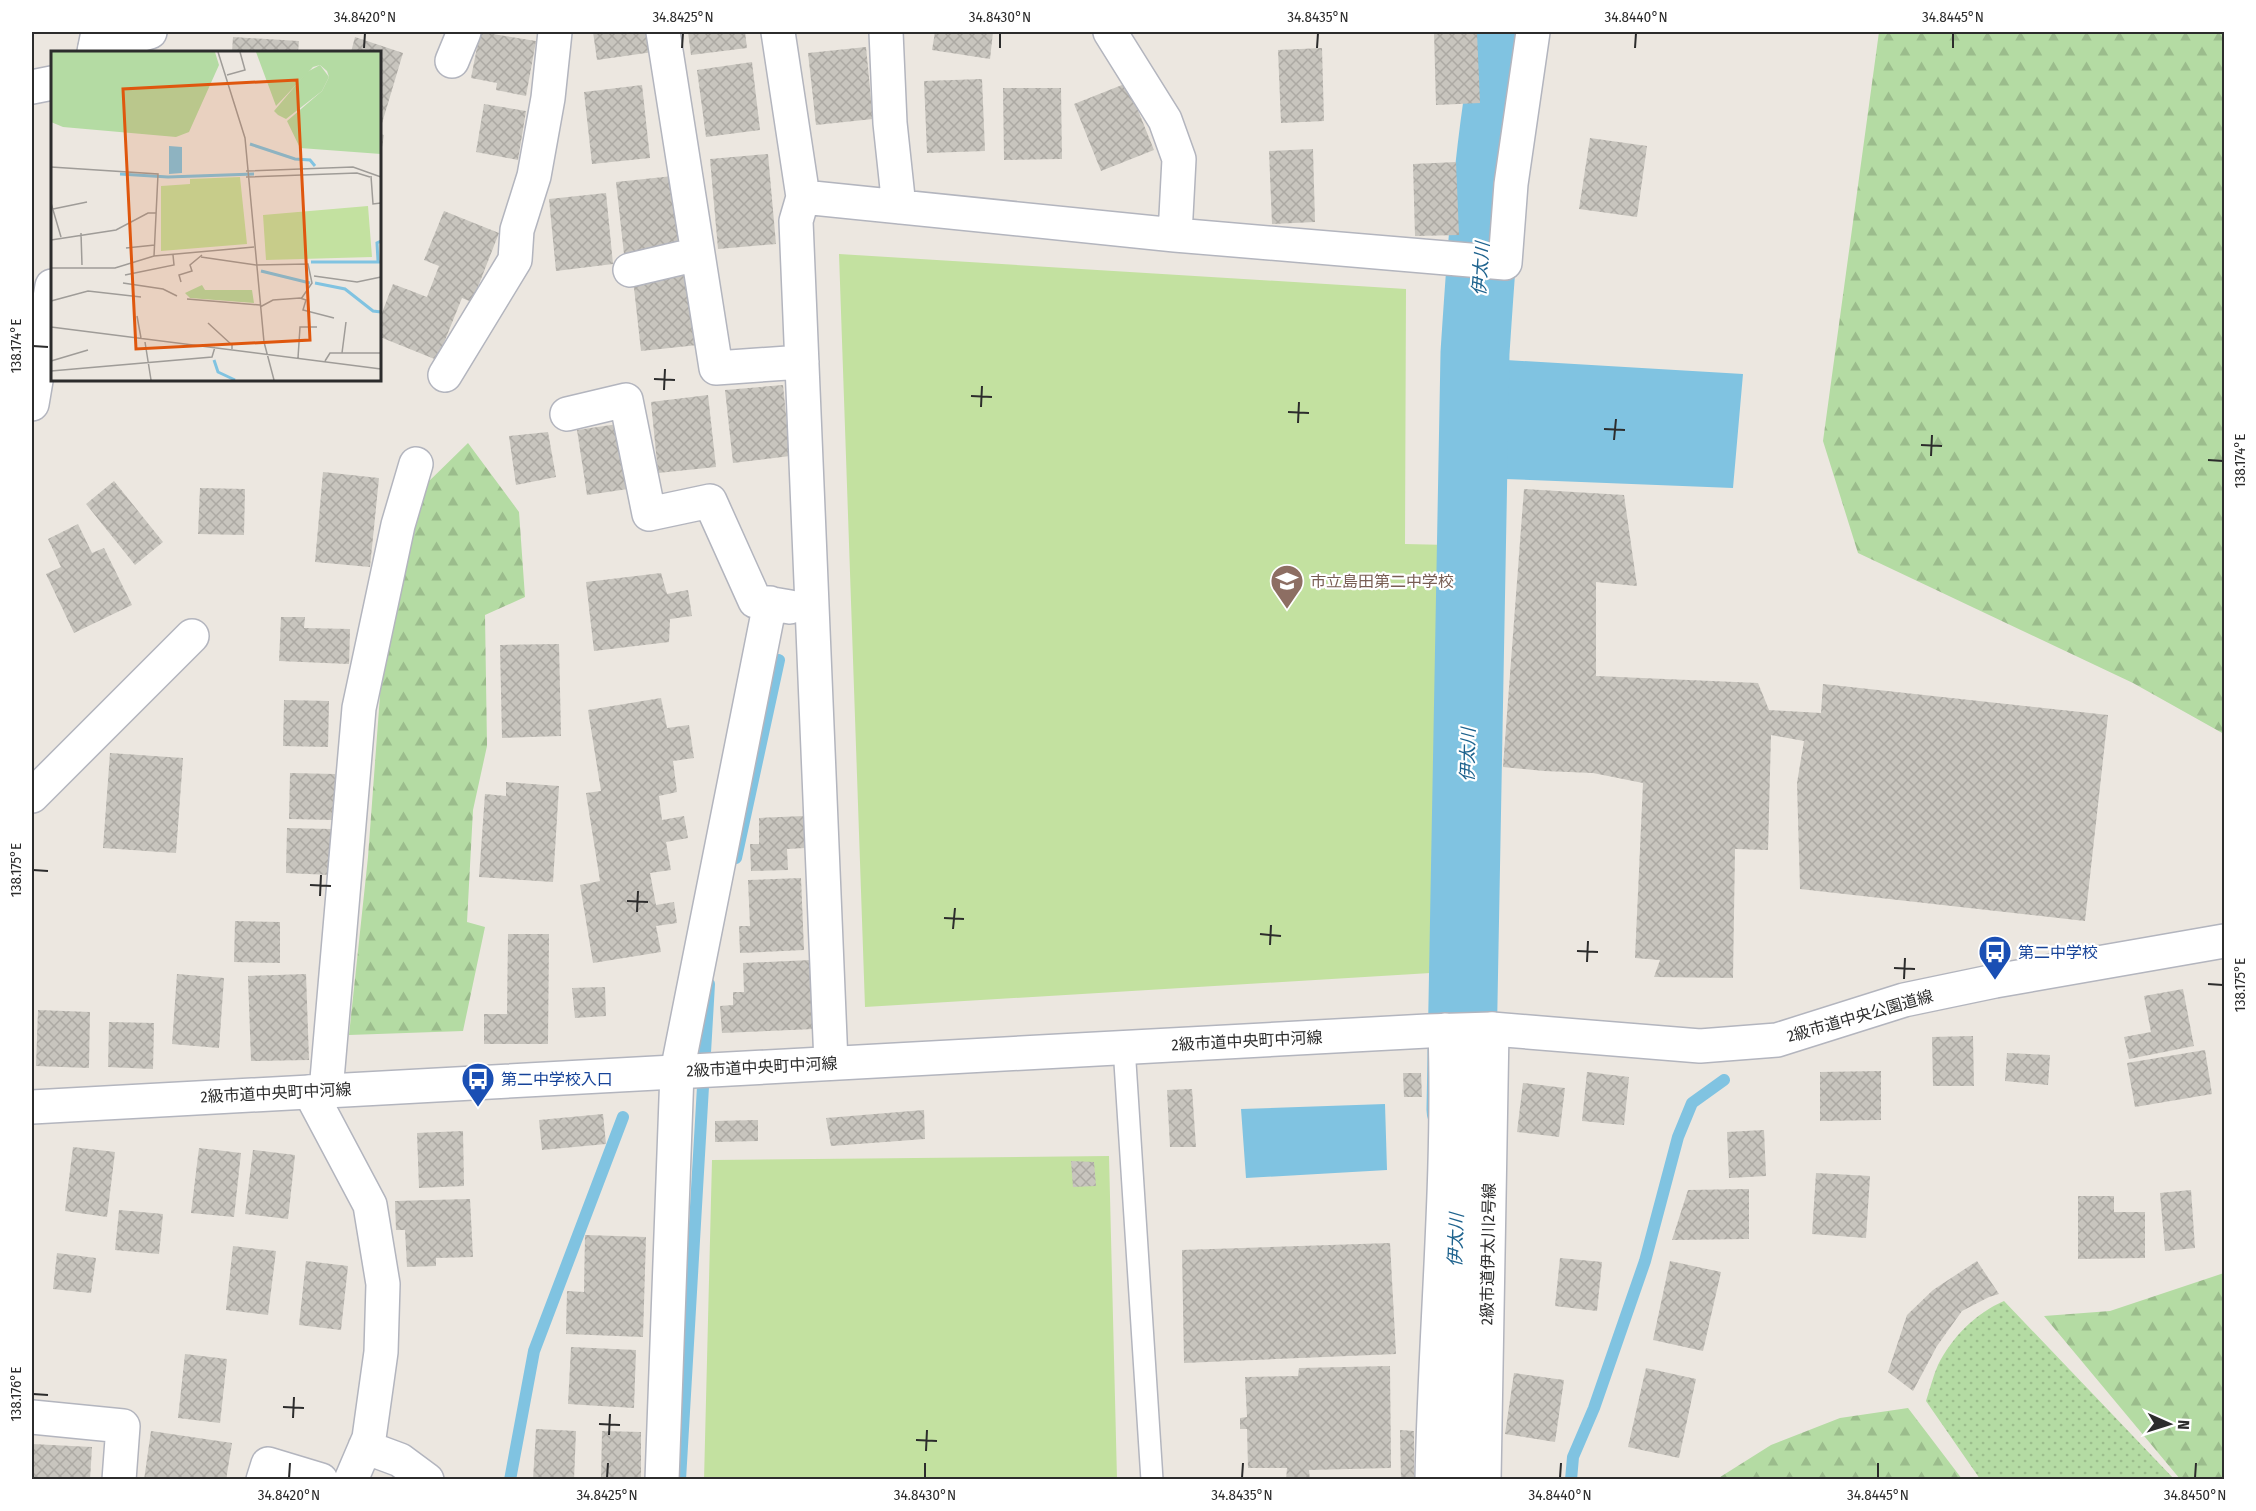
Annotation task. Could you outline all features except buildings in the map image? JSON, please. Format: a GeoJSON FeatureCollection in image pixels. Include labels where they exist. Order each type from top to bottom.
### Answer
{"type":"FeatureCollection","features":[{"type":"Feature","properties":{"kind":"street"},"geometry":{"type":"LineString","coordinates":[[96,44],[150,32]]}},
{"type":"Feature","properties":{"kind":"street"},"geometry":{"type":"LineString","coordinates":[[452,61],[464,32]]}},
{"type":"Feature","properties":{"kind":"street"},"geometry":{"type":"LineString","coordinates":[[445,375],[515,260],[517,230],[534,176],[548,98],[555,32]]}},
{"type":"Feature","properties":{"kind":"street"},"geometry":{"type":"LineString","coordinates":[[663,32],[716,368],[801,362]]}},
{"type":"Feature","properties":{"kind":"street"},"geometry":{"type":"LineString","coordinates":[[778,32],[802,196],[796,221],[831,1063]]}},
{"type":"Feature","properties":{"kind":"street"},"geometry":{"type":"LineString","coordinates":[[886,32],[890,123],[899,207]]}},
{"type":"Feature","properties":{"kind":"street"},"geometry":{"type":"LineString","coordinates":[[1110,32],[1165,120],[1179,159],[1175,236]]}},
{"type":"Feature","properties":{"kind":"street"},"geometry":{"type":"LineString","coordinates":[[802,196],[1175,236],[1505,263],[1511,184],[1533,32]]}},
{"type":"Feature","properties":{"kind":"street"},"geometry":{"type":"LineString","coordinates":[[32,87],[51,83]]}},
{"type":"Feature","properties":{"kind":"street"},"geometry":{"type":"LineString","coordinates":[[630,270],[698,254]]}},
{"type":"Feature","properties":{"kind":"street"},"geometry":{"type":"LineString","coordinates":[[32,404],[51,292]]}},
{"type":"Feature","properties":{"kind":"street"},"geometry":{"type":"LineString","coordinates":[[567,414],[626,400],[649,514],[710,501],[755,601],[813,611]]}},
{"type":"Feature","properties":{"kind":"street"},"geometry":{"type":"LineString","coordinates":[[359,1461],[369,1438],[381,1352],[383,1284],[370,1205],[318,1091],[359,708],[398,525],[416,464]]}},
{"type":"Feature","properties":{"kind":"street"},"geometry":{"type":"LineString","coordinates":[[662,1479],[677,1071],[770,603]]}},
{"type":"Feature","properties":{"kind":"street"},"geometry":{"type":"LineString","coordinates":[[32,796],[192,636]]}},
{"type":"Feature","properties":{"kind":"street","name":"2級市道中央公園道線"},"geometry":{"type":"LineString","coordinates":[[1483,1040],[1700,1046],[1777,1040],[1904,1000],[1995,981],[2224,942]]}},
{"type":"Feature","properties":{"kind":"street"},"geometry":{"type":"LineString","coordinates":[[1432,1479],[1434,1373],[1447,1105],[1445,1030]]}},
{"type":"Feature","properties":{"kind":"street","name":"2級市道中央町中河線"},"geometry":{"type":"LineString","coordinates":[[32,1107],[1445,1030],[1483,1040]]}},
{"type":"Feature","properties":{"kind":"street"},"geometry":{"type":"LineString","coordinates":[[1456,1479],[1483,1040]]}},
{"type":"Feature","properties":{"kind":"street","name":"2級市道伊太川2号線"},"geometry":{"type":"LineString","coordinates":[[1483,1040],[1484,1479]]}},
{"type":"Feature","properties":{"kind":"street"},"geometry":{"type":"LineString","coordinates":[[32,1417],[123,1426],[119,1479]]}},
{"type":"Feature","properties":{"kind":"street"},"geometry":{"type":"LineString","coordinates":[[359,1461],[400,1460],[428,1479]]}},
{"type":"Feature","properties":{"kind":"street"},"geometry":{"type":"LineString","coordinates":[[359,1461],[395,1479]]}},
{"type":"Feature","properties":{"kind":"street"},"geometry":{"type":"LineString","coordinates":[[263,1479],[268,1464],[321,1479]]}},
{"type":"Feature","properties":{"kind":"lane"},"geometry":{"type":"LineString","coordinates":[[1124,1047],[1152,1479]]}},
{"type":"Feature","properties":{"kind":"green space"},"geometry":{"type":"Polygon","coordinates":[[[1879,32],[2224,32],[2224,734],[2133,683],[1858,553],[1823,441],[1879,32]]]}},
{"type":"Feature","properties":{"kind":"green space"},"geometry":{"type":"Polygon","coordinates":[[[839,254],[1406,289],[1405,544],[1449,545],[1447,972],[865,1007],[839,254]]]}},
{"type":"Feature","properties":{"kind":"green space"},"geometry":{"type":"Polygon","coordinates":[[[468,443],[519,512],[525,597],[485,615],[487,746],[473,810],[467,922],[485,927],[463,1031],[349,1035],[368,857],[383,655],[423,487],[468,443]]]}},
{"type":"Feature","properties":{"kind":"green space"},"geometry":{"type":"Polygon","coordinates":[[[1109,1156],[1117,1479],[704,1480],[712,1160],[1109,1156]]]}},
{"type":"Feature","properties":{"kind":"green space"},"geometry":{"type":"Polygon","coordinates":[[[2224,1273],[2224,1479],[2180,1479],[2044,1316],[2110,1311],[2224,1273]]]}},
{"type":"Feature","properties":{"kind":"green space"},"geometry":{"type":"Polygon","coordinates":[[[2004,1301],[2174,1479],[1980,1479],[1926,1401],[1938,1365],[1950,1345],[1975,1319],[2004,1301]]]}},
{"type":"Feature","properties":{"kind":"green space"},"geometry":{"type":"Polygon","coordinates":[[[1908,1408],[1962,1479],[1717,1479],[1771,1445],[1840,1418],[1908,1408]]]}},
{"type":"Feature","properties":{"kind":"water"},"geometry":{"type":"Polygon","coordinates":[[[1506,360],[1743,374],[1733,488],[1505,479],[1506,360]]]}},
{"type":"Feature","properties":{"kind":"water"},"geometry":{"type":"Polygon","coordinates":[[[1385,1104],[1387,1170],[1246,1178],[1241,1109],[1385,1104]]]}},
{"type":"Feature","properties":{"kind":"waterway","name":"伊太川"},"geometry":{"type":"LineString","coordinates":[[1461,1110],[1475,353],[1492,151],[1510,32]]}},
{"type":"Feature","properties":{"kind":"waterway"},"geometry":{"type":"LineString","coordinates":[[736,858],[779,660]]}},
{"type":"Feature","properties":{"kind":"waterway"},"geometry":{"type":"LineString","coordinates":[[680,1480],[709,984]]}},
{"type":"Feature","properties":{"kind":"waterway"},"geometry":{"type":"LineString","coordinates":[[1571,1480],[1573,1457],[1594,1408],[1645,1261],[1678,1137],[1692,1103],[1724,1080]]}},
{"type":"Feature","properties":{"kind":"waterway"},"geometry":{"type":"LineString","coordinates":[[510,1480],[534,1351],[623,1117]]}},
{"type":"Feature","properties":{"kind":"place","name":"市立島田第二中学校"},"geometry":{"type":"Point","coordinates":[1287,610]}},
{"type":"Feature","properties":{"kind":"place","name":"第二中学校"},"geometry":{"type":"Point","coordinates":[1995,981]}},
{"type":"Feature","properties":{"kind":"place","name":"第二中学校入口"},"geometry":{"type":"Point","coordinates":[478,1108]}}]}
